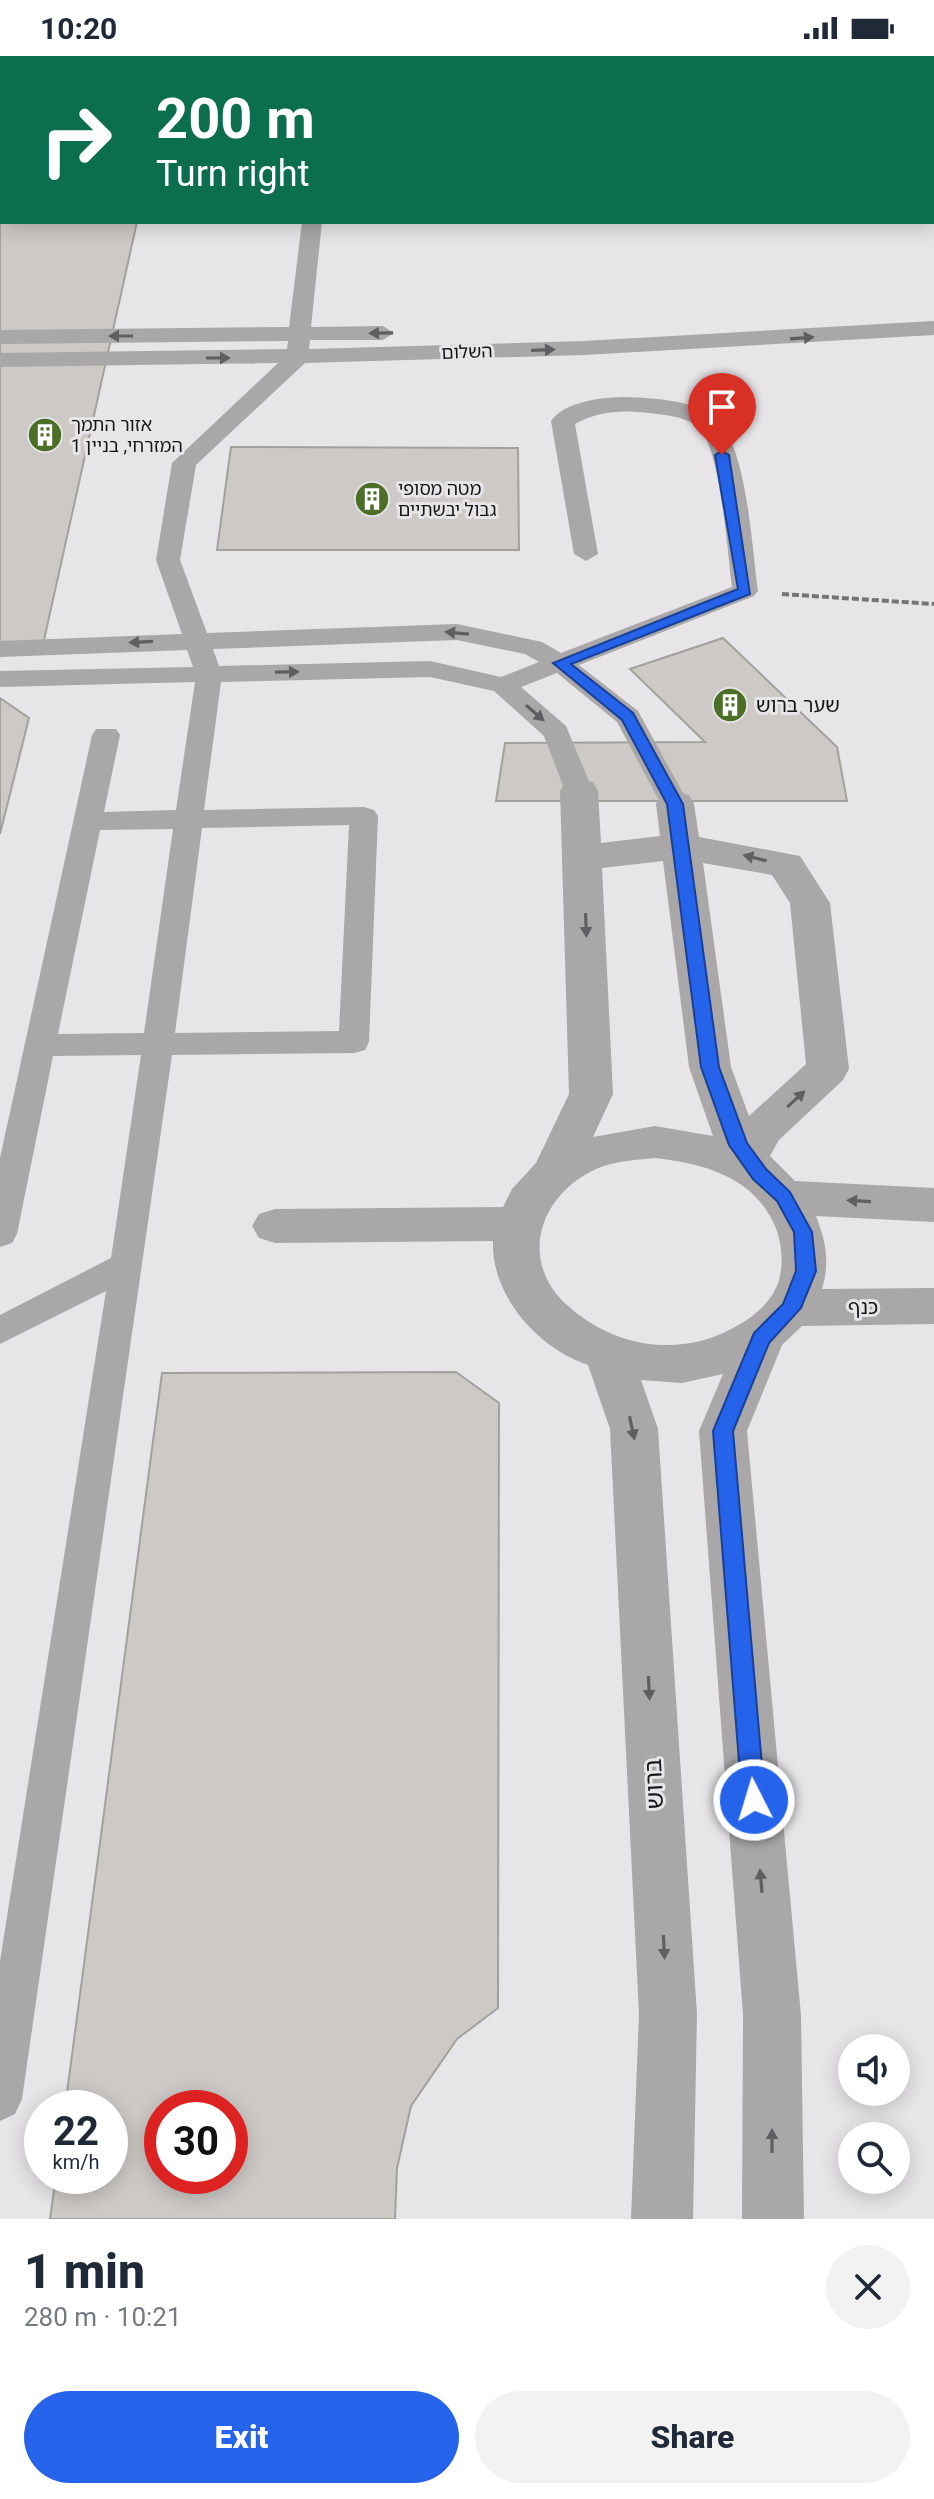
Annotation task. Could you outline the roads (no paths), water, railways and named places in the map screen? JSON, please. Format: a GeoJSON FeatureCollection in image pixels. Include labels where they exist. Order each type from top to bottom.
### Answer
{"type":"FeatureCollection","features":[{"type":"Feature","properties":{"kind":"street"},"geometry":{"type":"LineString","coordinates":[[554,1173],[591,1094],[579,791]]}},
{"type":"Feature","properties":{"kind":"street"},"geometry":{"type":"LineString","coordinates":[[675,804],[710,1067],[738,1145],[803,1232],[806,1271],[776,1323],[723,1431],[772,2015],[773,2219]]}},
{"type":"Feature","properties":{"kind":"street"},"geometry":{"type":"LineString","coordinates":[[584,859],[627,848],[733,852],[786,865],[810,903],[828,1069],[763,1129],[763,1176]]}},
{"type":"Feature","properties":{"kind":"street"},"geometry":{"type":"LineString","coordinates":[[776,1323],[727,1355],[688,1364],[648,1363],[608,1354],[570,1337],[541,1312],[522,1284],[514,1253],[518,1224],[531,1196],[554,1173],[584,1155],[618,1145],[655,1142],[692,1146],[716,1153],[763,1176],[934,1205]]}},
{"type":"Feature","properties":{"kind":"street"},"geometry":{"type":"LineString","coordinates":[[275,1226],[518,1224]]}},
{"type":"Feature","properties":{"kind":"street","name":"כנף"},"geometry":{"type":"LineString","coordinates":[[776,1323],[934,1306]]}},
{"type":"Feature","properties":{"kind":"street","name":"ברוש"},"geometry":{"type":"LineString","coordinates":[[608,1354],[634,1429],[635,1444],[668,2014],[662,2219]]}},
{"type":"Feature","properties":{"kind":"lane"},"geometry":{"type":"LineString","coordinates":[[0,2099],[127,1265],[209,674],[168,560],[184,463],[298,346],[312,224]]}},
{"type":"Feature","properties":{"kind":"lane"},"geometry":{"type":"LineString","coordinates":[[0,337],[298,346],[725,326],[934,311]]}},
{"type":"Feature","properties":{"kind":"lane","name":"השלום"},"geometry":{"type":"LineString","coordinates":[[0,360],[298,346],[721,344],[934,328]]}},
{"type":"Feature","properties":{"kind":"lane"},"geometry":{"type":"LineString","coordinates":[[503,685],[745,591],[722,455],[712,429],[683,410],[632,404],[588,406],[563,421],[586,554]]}},
{"type":"Feature","properties":{"kind":"lane"},"geometry":{"type":"LineString","coordinates":[[0,649],[196,639],[457,632],[533,648],[560,663],[628,717],[675,804]]}},
{"type":"Feature","properties":{"kind":"lane"},"geometry":{"type":"LineString","coordinates":[[0,679],[430,669],[503,685],[556,732],[579,791]]}},
{"type":"Feature","properties":{"kind":"lane"},"geometry":{"type":"LineString","coordinates":[[0,1234],[106,735]]}},
{"type":"Feature","properties":{"kind":"lane"},"geometry":{"type":"LineString","coordinates":[[40,1045],[354,1042],[364,816],[88,821]]}},
{"type":"Feature","properties":{"kind":"lane"},"geometry":{"type":"LineString","coordinates":[[0,1331],[127,1265]]}},
{"type":"Feature","properties":{"kind":"place","name":"אזור התמך המזרחי, בניין 1"},"geometry":{"type":"Point","coordinates":[45,435]}},
{"type":"Feature","properties":{"kind":"place","name":"מטה מסופי גבול יבשתיים"},"geometry":{"type":"Point","coordinates":[372,499]}},
{"type":"Feature","properties":{"kind":"place","name":"שער ברוש"},"geometry":{"type":"Point","coordinates":[730,705]}}]}
